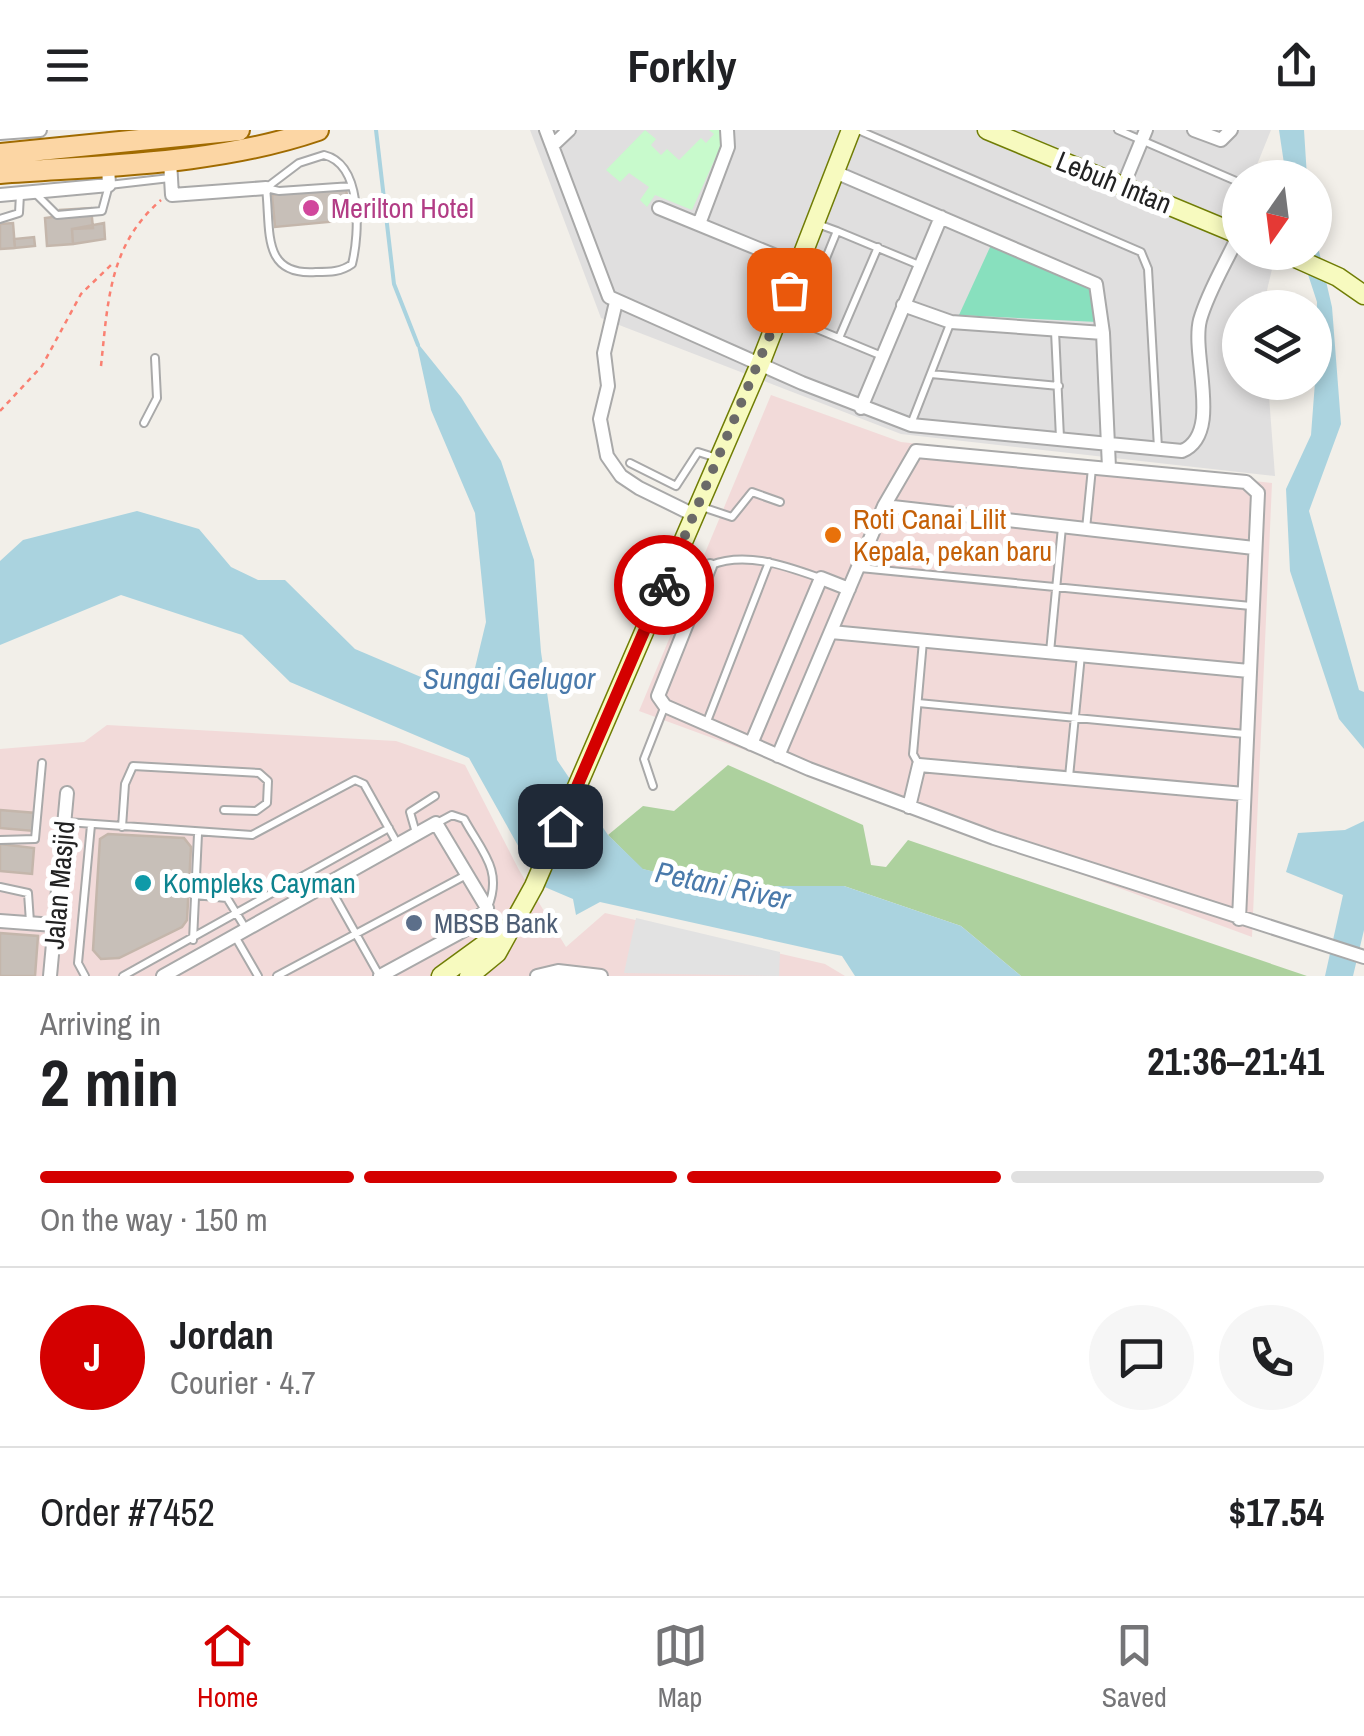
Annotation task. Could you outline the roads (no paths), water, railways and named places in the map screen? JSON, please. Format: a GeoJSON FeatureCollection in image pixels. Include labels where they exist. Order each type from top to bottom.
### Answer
{"type":"FeatureCollection","features":[{"type":"Feature","properties":{"kind":"main road"},"geometry":{"type":"LineString","coordinates":[[0,154],[103,158],[166,152],[194,137],[239,130]]}},
{"type":"Feature","properties":{"kind":"main road"},"geometry":{"type":"LineString","coordinates":[[0,173],[29,185],[103,158],[170,170],[318,130]]}},
{"type":"Feature","properties":{"kind":"main road"},"geometry":{"type":"LineString","coordinates":[[469,976],[497,953],[534,886],[760,364],[850,130]]}},
{"type":"Feature","properties":{"kind":"main road","name":"Lebuh Intan"},"geometry":{"type":"LineString","coordinates":[[987,130],[1222,227]]}},
{"type":"Feature","properties":{"kind":"main road"},"geometry":{"type":"LineString","coordinates":[[194,137],[268,146]]}},
{"type":"Feature","properties":{"kind":"main road"},"geometry":{"type":"LineString","coordinates":[[1323,270],[1364,283]]}},
{"type":"Feature","properties":{"kind":"main road"},"geometry":{"type":"LineString","coordinates":[[1334,275],[1364,295]]}},
{"type":"Feature","properties":{"kind":"main road"},"geometry":{"type":"LineString","coordinates":[[442,976],[512,925]]}},
{"type":"Feature","properties":{"kind":"street"},"geometry":{"type":"LineString","coordinates":[[0,133],[40,130]]}},
{"type":"Feature","properties":{"kind":"street"},"geometry":{"type":"LineString","coordinates":[[546,130],[601,286],[616,302],[861,408],[911,425],[1182,451],[1200,438],[1199,324],[1224,270]]}},
{"type":"Feature","properties":{"kind":"street"},"geometry":{"type":"LineString","coordinates":[[552,146],[569,130]]}},
{"type":"Feature","properties":{"kind":"street"},"geometry":{"type":"LineString","coordinates":[[700,224],[728,147],[727,130]]}},
{"type":"Feature","properties":{"kind":"street"},"geometry":{"type":"LineString","coordinates":[[1194,130],[1221,140],[1231,130]]}},
{"type":"Feature","properties":{"kind":"street"},"geometry":{"type":"LineString","coordinates":[[1123,186],[1144,135]]}},
{"type":"Feature","properties":{"kind":"street"},"geometry":{"type":"LineString","coordinates":[[170,170],[172,195],[266,188]]}},
{"type":"Feature","properties":{"kind":"street"},"geometry":{"type":"LineString","coordinates":[[835,172],[1092,280],[1100,290],[1109,468]]}},
{"type":"Feature","properties":{"kind":"street"},"geometry":{"type":"LineString","coordinates":[[0,194],[29,185]]}},
{"type":"Feature","properties":{"kind":"street"},"geometry":{"type":"LineString","coordinates":[[659,208],[798,265]]}},
{"type":"Feature","properties":{"kind":"street"},"geometry":{"type":"LineString","coordinates":[[861,408],[940,216]]}},
{"type":"Feature","properties":{"kind":"street"},"geometry":{"type":"LineString","coordinates":[[616,302],[604,353],[608,386],[600,419],[607,456],[620,476],[639,488],[696,510]]}},
{"type":"Feature","properties":{"kind":"street"},"geometry":{"type":"LineString","coordinates":[[903,305],[951,322],[1103,333]]}},
{"type":"Feature","properties":{"kind":"street"},"geometry":{"type":"LineString","coordinates":[[778,756],[884,506],[916,451],[1254,485],[1258,494],[1239,918]]}},
{"type":"Feature","properties":{"kind":"street"},"geometry":{"type":"LineString","coordinates":[[884,506],[1254,548]]}},
{"type":"Feature","properties":{"kind":"street"},"geometry":{"type":"LineString","coordinates":[[710,566],[658,696],[665,706],[909,807],[1363,957]]}},
{"type":"Feature","properties":{"kind":"street"},"geometry":{"type":"LineString","coordinates":[[668,574],[700,592]]}},
{"type":"Feature","properties":{"kind":"street"},"geometry":{"type":"LineString","coordinates":[[751,744],[821,578],[849,589]]}},
{"type":"Feature","properties":{"kind":"street"},"geometry":{"type":"LineString","coordinates":[[831,632],[1249,671]]}},
{"type":"Feature","properties":{"kind":"street"},"geometry":{"type":"LineString","coordinates":[[909,807],[920,766],[1244,794]]}},
{"type":"Feature","properties":{"kind":"street","name":"Jalan Masjid"},"geometry":{"type":"LineString","coordinates":[[50,976],[68,793]]}},
{"type":"Feature","properties":{"kind":"street"},"geometry":{"type":"LineString","coordinates":[[163,976],[436,823],[487,908],[470,928],[380,976]]}},
{"type":"Feature","properties":{"kind":"street"},"geometry":{"type":"LineString","coordinates":[[0,921],[54,925]]}},
{"type":"Feature","properties":{"kind":"street"},"geometry":{"type":"LineString","coordinates":[[537,976],[601,976]]}},
{"type":"Feature","properties":{"kind":"lane"},"geometry":{"type":"LineString","coordinates":[[858,130],[1141,252],[1148,269],[1158,449]]}},
{"type":"Feature","properties":{"kind":"lane"},"geometry":{"type":"LineString","coordinates":[[1118,130],[1144,135],[1222,174]]}},
{"type":"Feature","properties":{"kind":"lane"},"geometry":{"type":"LineString","coordinates":[[324,155],[346,166],[352,186],[352,264],[343,271],[294,274],[282,270],[276,258],[266,188],[300,162],[324,155]]}},
{"type":"Feature","properties":{"kind":"lane"},"geometry":{"type":"LineString","coordinates":[[0,219],[19,213],[29,185],[57,215],[102,211],[103,158]]}},
{"type":"Feature","properties":{"kind":"lane"},"geometry":{"type":"LineString","coordinates":[[266,188],[280,192],[352,186]]}},
{"type":"Feature","properties":{"kind":"lane"},"geometry":{"type":"LineString","coordinates":[[815,223],[919,265]]}},
{"type":"Feature","properties":{"kind":"lane"},"geometry":{"type":"LineString","coordinates":[[800,322],[836,231]]}},
{"type":"Feature","properties":{"kind":"lane"},"geometry":{"type":"LineString","coordinates":[[839,338],[878,247]]}},
{"type":"Feature","properties":{"kind":"lane"},"geometry":{"type":"LineString","coordinates":[[779,314],[882,356]]}},
{"type":"Feature","properties":{"kind":"lane"},"geometry":{"type":"LineString","coordinates":[[911,425],[951,322]]}},
{"type":"Feature","properties":{"kind":"lane"},"geometry":{"type":"LineString","coordinates":[[1055,330],[1060,442]]}},
{"type":"Feature","properties":{"kind":"lane"},"geometry":{"type":"LineString","coordinates":[[144,423],[157,398],[155,358]]}},
{"type":"Feature","properties":{"kind":"lane"},"geometry":{"type":"LineString","coordinates":[[931,374],[1059,386]]}},
{"type":"Feature","properties":{"kind":"lane"},"geometry":{"type":"LineString","coordinates":[[630,463],[676,486],[698,452],[718,458]]}},
{"type":"Feature","properties":{"kind":"lane"},"geometry":{"type":"LineString","coordinates":[[1086,529],[1092,466]]}},
{"type":"Feature","properties":{"kind":"lane"},"geometry":{"type":"LineString","coordinates":[[696,510],[732,517],[752,492],[780,502]]}},
{"type":"Feature","properties":{"kind":"lane"},"geometry":{"type":"LineString","coordinates":[[1050,652],[1062,526]]}},
{"type":"Feature","properties":{"kind":"lane"},"geometry":{"type":"LineString","coordinates":[[710,566],[734,559],[769,562],[821,578]]}},
{"type":"Feature","properties":{"kind":"lane"},"geometry":{"type":"LineString","coordinates":[[706,724],[769,562]]}},
{"type":"Feature","properties":{"kind":"lane"},"geometry":{"type":"LineString","coordinates":[[858,568],[1252,606]]}},
{"type":"Feature","properties":{"kind":"lane"},"geometry":{"type":"LineString","coordinates":[[920,766],[913,754],[924,640]]}},
{"type":"Feature","properties":{"kind":"lane"},"geometry":{"type":"LineString","coordinates":[[1068,778],[1081,655]]}},
{"type":"Feature","properties":{"kind":"lane"},"geometry":{"type":"LineString","coordinates":[[918,703],[1246,734]]}},
{"type":"Feature","properties":{"kind":"lane"},"geometry":{"type":"LineString","coordinates":[[653,786],[644,759],[665,706]]}},
{"type":"Feature","properties":{"kind":"lane"},"geometry":{"type":"LineString","coordinates":[[0,840],[35,839],[42,763]]}},
{"type":"Feature","properties":{"kind":"lane"},"geometry":{"type":"LineString","coordinates":[[122,827],[125,784],[133,766],[260,773],[268,780],[267,804],[262,808],[224,810]]}},
{"type":"Feature","properties":{"kind":"lane"},"geometry":{"type":"LineString","coordinates":[[64,822],[198,834],[261,833],[355,780],[364,784],[398,844]]}},
{"type":"Feature","properties":{"kind":"lane"},"geometry":{"type":"LineString","coordinates":[[416,834],[410,812],[434,796]]}},
{"type":"Feature","properties":{"kind":"lane"},"geometry":{"type":"LineString","coordinates":[[436,823],[452,816],[464,820],[494,874],[496,888],[487,908]]}},
{"type":"Feature","properties":{"kind":"lane"},"geometry":{"type":"LineString","coordinates":[[85,976],[78,963],[91,825]]}},
{"type":"Feature","properties":{"kind":"lane"},"geometry":{"type":"LineString","coordinates":[[123,976],[389,828]]}},
{"type":"Feature","properties":{"kind":"lane"},"geometry":{"type":"LineString","coordinates":[[193,940],[198,834]]}},
{"type":"Feature","properties":{"kind":"lane"},"geometry":{"type":"LineString","coordinates":[[277,976],[469,874]]}},
{"type":"Feature","properties":{"kind":"lane"},"geometry":{"type":"LineString","coordinates":[[328,884],[380,976]]}},
{"type":"Feature","properties":{"kind":"lane"},"geometry":{"type":"LineString","coordinates":[[0,887],[28,894],[30,923]]}},
{"type":"Feature","properties":{"kind":"lane"},"geometry":{"type":"LineString","coordinates":[[194,895],[227,898],[239,914],[241,933],[258,976]]}},
{"type":"Feature","properties":{"kind":"water"},"geometry":{"type":"Polygon","coordinates":[[[1279,130],[1304,130],[1306,160],[1283,160],[1279,130]]]}},
{"type":"Feature","properties":{"kind":"water"},"geometry":{"type":"Polygon","coordinates":[[[1307,270],[1323,270],[1328,290],[1313,290],[1307,270]]]}},
{"type":"Feature","properties":{"kind":"water"},"geometry":{"type":"Polygon","coordinates":[[[1332,307],[1341,424],[1309,511],[1359,690],[1364,692],[1364,749],[1339,719],[1290,571],[1286,489],[1311,435],[1314,400],[1332,400],[1332,307]]]}},
{"type":"Feature","properties":{"kind":"water","name":"Petani River"},"geometry":{"type":"Polygon","coordinates":[[[416,341],[461,397],[501,461],[534,560],[541,652],[557,760],[608,835],[643,869],[715,886],[844,886],[961,926],[1021,976],[855,976],[842,956],[600,902],[576,915],[573,899],[540,885],[469,758],[290,682],[242,635],[121,595],[0,645],[0,561],[23,540],[137,511],[199,529],[231,567],[258,580],[285,580],[355,649],[468,697],[486,622],[475,513],[431,410],[416,341]]]}},
{"type":"Feature","properties":{"kind":"water"},"geometry":{"type":"Polygon","coordinates":[[[1364,821],[1364,930],[1353,976],[1325,976],[1343,895],[1286,872],[1298,833],[1345,830],[1364,821]]]}},
{"type":"Feature","properties":{"kind":"waterway","name":"Sungai Gelugor"},"geometry":{"type":"LineString","coordinates":[[376,130],[394,284],[418,345]]}},
{"type":"Feature","properties":{"kind":"place","name":"Merilton Hotel"},"geometry":{"type":"Point","coordinates":[311,208]}},
{"type":"Feature","properties":{"kind":"place","name":"Roti Canai Lilit Kepala, pekan baru"},"geometry":{"type":"Point","coordinates":[833,535]}},
{"type":"Feature","properties":{"kind":"place","name":"Kompleks Cayman"},"geometry":{"type":"Point","coordinates":[143,883]}},
{"type":"Feature","properties":{"kind":"place","name":"MBSB Bank"},"geometry":{"type":"Point","coordinates":[414,923]}}]}
